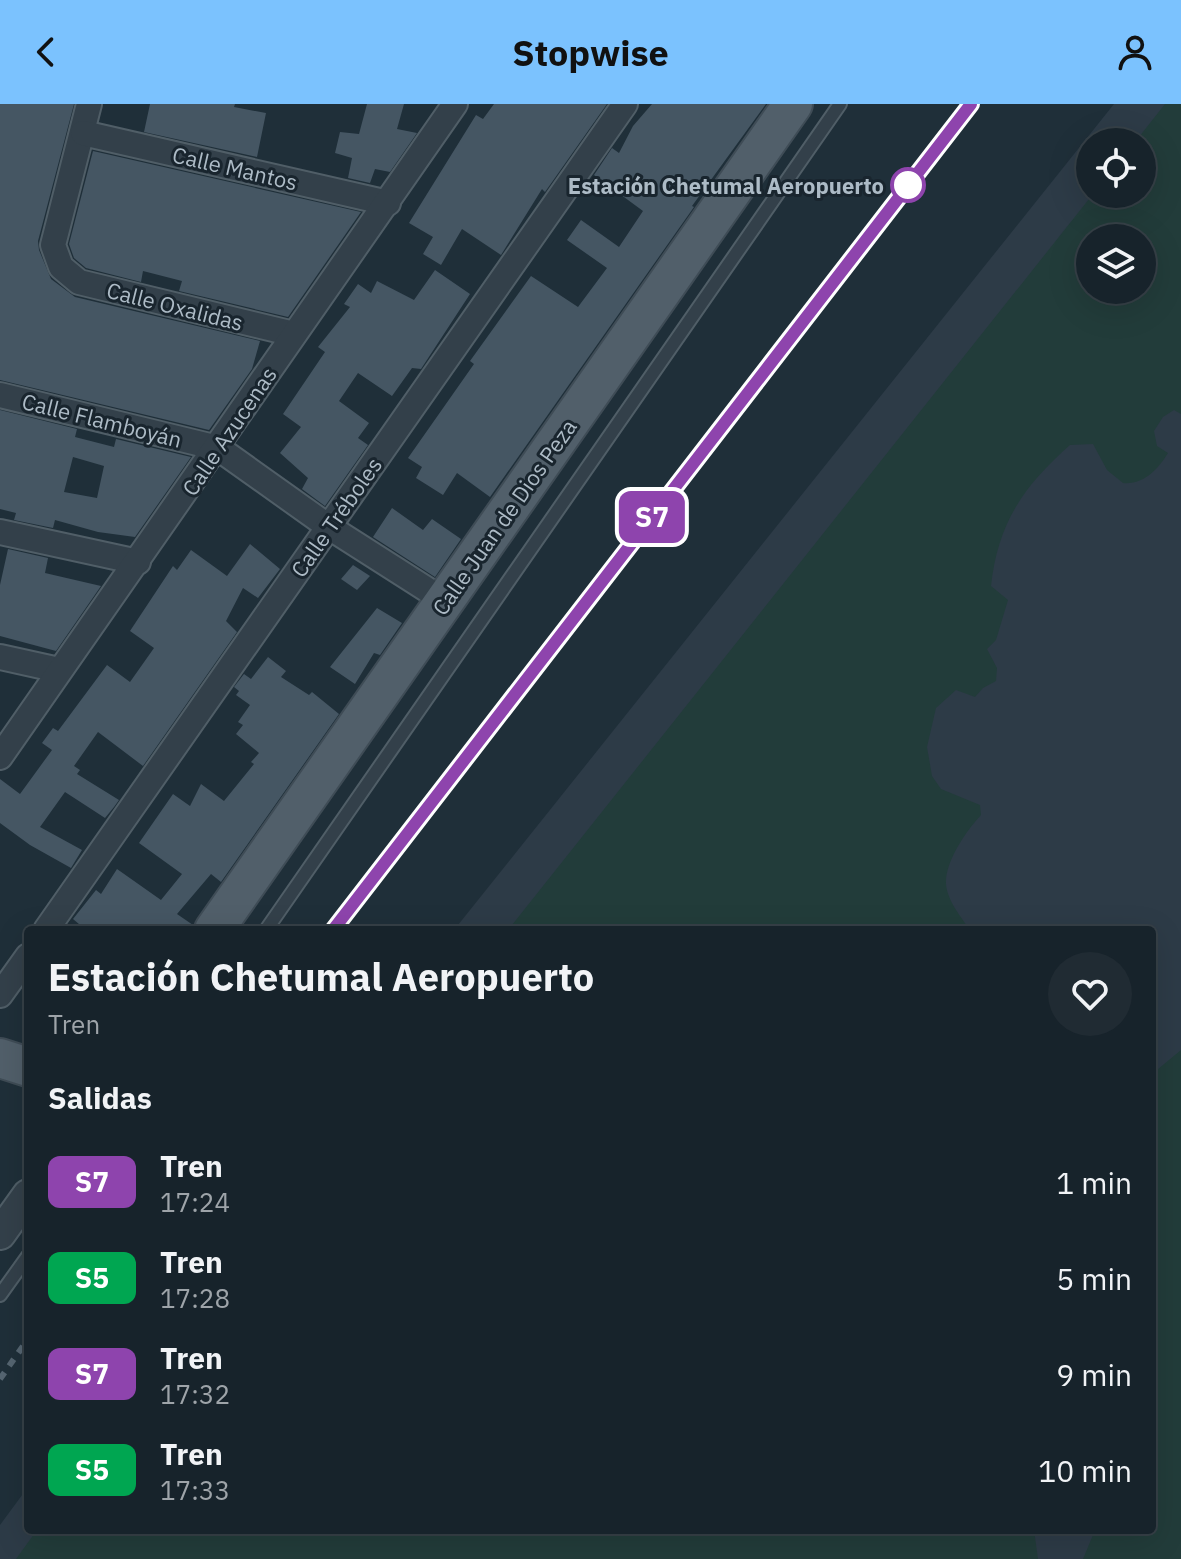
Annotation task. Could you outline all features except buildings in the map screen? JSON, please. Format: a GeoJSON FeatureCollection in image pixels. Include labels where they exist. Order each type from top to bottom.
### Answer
{"type":"FeatureCollection","features":[{"type":"Feature","properties":{"kind":"main road","name":"Calle Juan de Dios Peza"},"geometry":{"type":"LineString","coordinates":[[217,926],[793,104]]}},
{"type":"Feature","properties":{"kind":"main road"},"geometry":{"type":"LineString","coordinates":[[0,1058],[24,1066]]}},
{"type":"Feature","properties":{"kind":"main road"},"geometry":{"type":"LineString","coordinates":[[0,1082],[24,1090]]}},
{"type":"Feature","properties":{"kind":"street"},"geometry":{"type":"LineString","coordinates":[[83,133],[89,104]]}},
{"type":"Feature","properties":{"kind":"street","name":"Calle Azucenas"},"geometry":{"type":"LineString","coordinates":[[0,757],[455,104]]}},
{"type":"Feature","properties":{"kind":"street","name":"Calle Tréboles"},"geometry":{"type":"LineString","coordinates":[[49,926],[625,104]]}},
{"type":"Feature","properties":{"kind":"street","name":"Calle Mantos"},"geometry":{"type":"LineString","coordinates":[[83,133],[388,203]]}},
{"type":"Feature","properties":{"kind":"street","name":"Calle Oxalidas"},"geometry":{"type":"LineString","coordinates":[[83,133],[53,245],[61,267],[79,282],[294,334]]}},
{"type":"Feature","properties":{"kind":"street","name":"Calle Flamboyán"},"geometry":{"type":"LineString","coordinates":[[0,395],[218,448],[329,527],[445,601]]}},
{"type":"Feature","properties":{"kind":"street"},"geometry":{"type":"LineString","coordinates":[[0,532],[138,562]]}},
{"type":"Feature","properties":{"kind":"street"},"geometry":{"type":"LineString","coordinates":[[0,657],[59,670]]}},
{"type":"Feature","properties":{"kind":"street"},"geometry":{"type":"LineString","coordinates":[[0,995],[24,962]]}},
{"type":"Feature","properties":{"kind":"street"},"geometry":{"type":"LineString","coordinates":[[0,1234],[24,1201]]}},
{"type":"Feature","properties":{"kind":"lane"},"geometry":{"type":"LineString","coordinates":[[269,926],[840,104]]}},
{"type":"Feature","properties":{"kind":"lane"},"geometry":{"type":"LineString","coordinates":[[0,1295],[24,1262]]}},
{"type":"Feature","properties":{"kind":"shaded area"},"geometry":{"type":"Polygon","coordinates":[[[1114,104],[1181,104],[1181,1559],[0,1559],[0,1525],[24,1492],[24,1534],[1156,1534],[1156,926],[457,926],[1076,152],[1076,208],[1156,208],[1156,128],[1095,128],[1114,104]]]}},
{"type":"Feature","properties":{"kind":"green space"},"geometry":{"type":"Polygon","coordinates":[[[1165,104],[1181,104],[1181,414],[1174,410],[1163,417],[1154,431],[1157,446],[1168,453],[1144,479],[1123,483],[1107,470],[1093,444],[1070,445],[1039,475],[1007,524],[995,563],[991,586],[1008,600],[996,640],[987,649],[997,668],[996,681],[975,697],[956,690],[936,708],[927,747],[932,776],[941,789],[980,805],[981,815],[958,846],[949,866],[946,884],[955,908],[967,926],[511,926],[1082,208],[1156,208],[1156,128],[1146,128],[1165,104]]]}},
{"type":"Feature","properties":{"kind":"green space"},"geometry":{"type":"Polygon","coordinates":[[[1181,1050],[1181,1559],[1083,1559],[1093,1534],[1156,1534],[1156,1071],[1181,1050]]]}},
{"type":"Feature","properties":{"kind":"green space"},"geometry":{"type":"Polygon","coordinates":[[[34,1534],[1035,1534],[1038,1559],[16,1559],[34,1534]]]}},
{"type":"Feature","properties":{"kind":"railway"},"geometry":{"type":"LineString","coordinates":[[336,926],[971,104]]}},
{"type":"Feature","properties":{"kind":"railway"},"geometry":{"type":"LineString","coordinates":[[0,1379],[24,1345]]}},
{"type":"Feature","properties":{"kind":"train","name":"S7"},"geometry":{"type":"LineString","coordinates":[[336,926],[971,104]]}},
{"type":"Feature","properties":{"kind":"place","name":"Estación Chetumal Aeropuerto"},"geometry":{"type":"Point","coordinates":[908,185]}}]}
